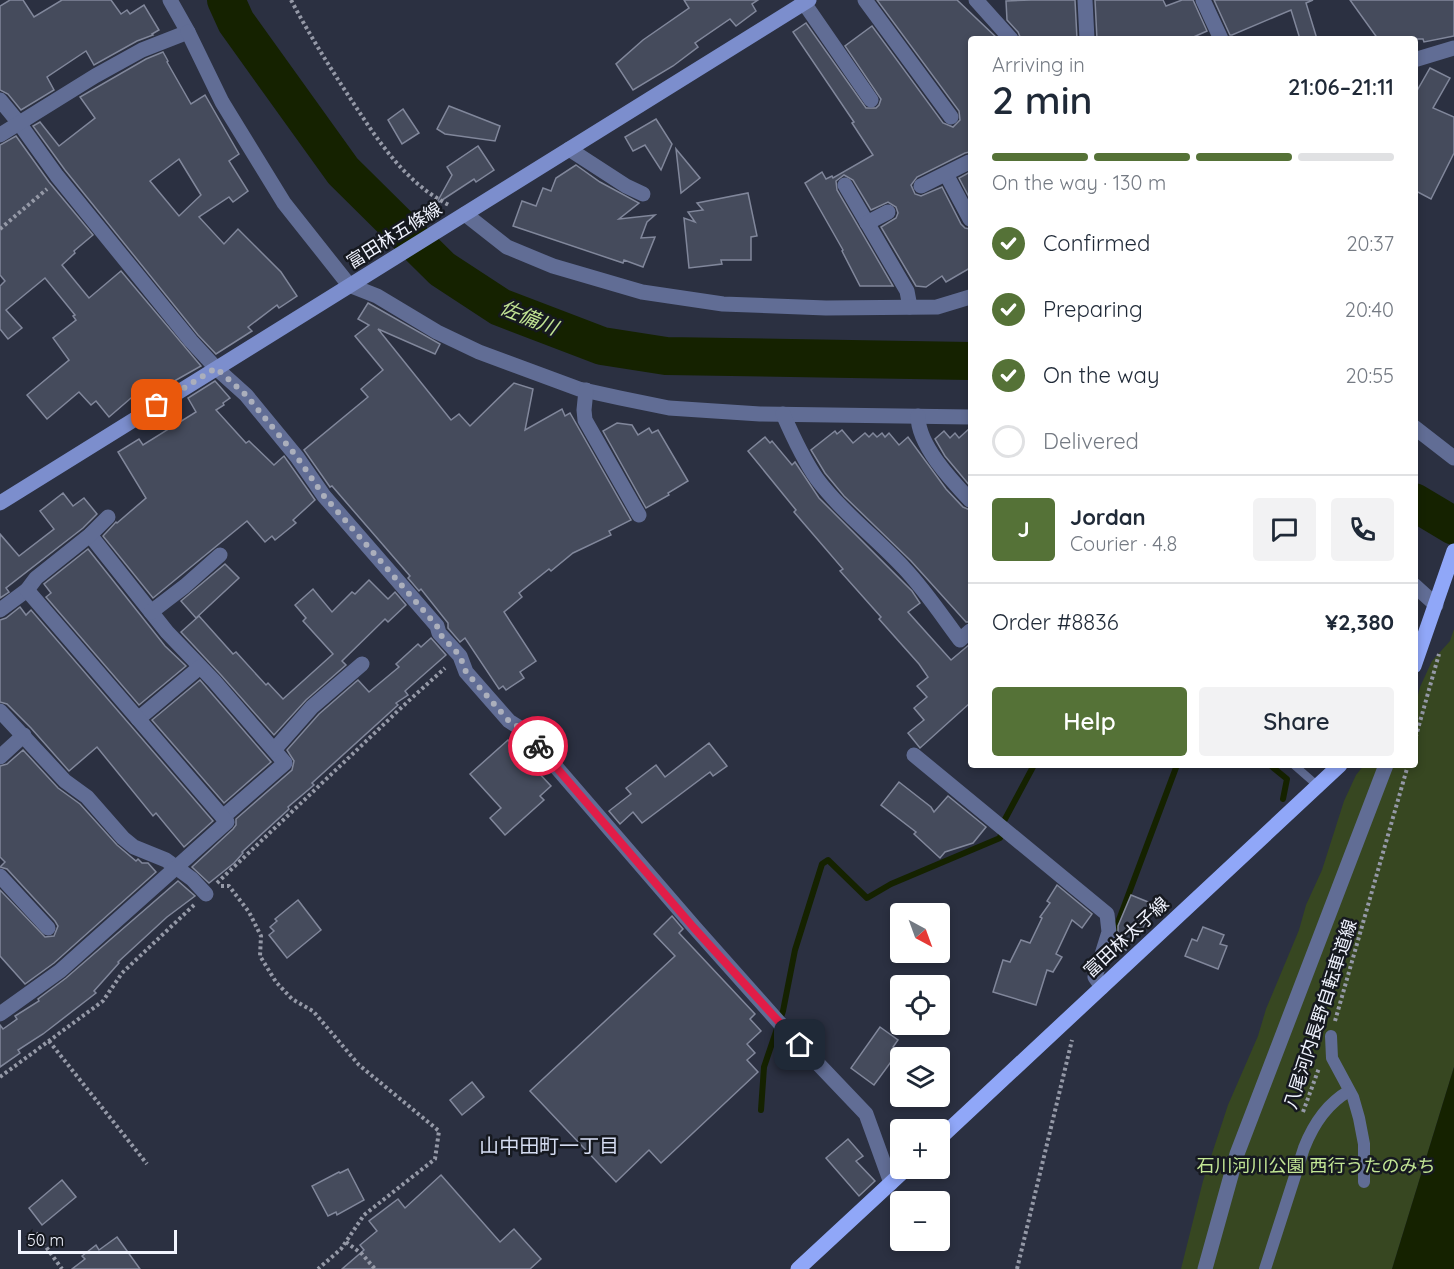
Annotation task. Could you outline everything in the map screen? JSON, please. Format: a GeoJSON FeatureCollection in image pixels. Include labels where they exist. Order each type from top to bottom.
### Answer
{"type":"FeatureCollection","features":[{"type":"Feature","properties":{"kind":"main road","name":"富田林五條線"},"geometry":{"type":"LineString","coordinates":[[0,504],[805,1]]}},
{"type":"Feature","properties":{"kind":"main road"},"geometry":{"type":"LineString","coordinates":[[1418,655],[1454,551]]}},
{"type":"Feature","properties":{"kind":"main road","name":"富田林太子線"},"geometry":{"type":"LineString","coordinates":[[950,1128],[1337,768]]}},
{"type":"Feature","properties":{"kind":"main road"},"geometry":{"type":"LineString","coordinates":[[798,1269],[895,1179]]}},
{"type":"Feature","properties":{"kind":"street"},"geometry":{"type":"LineString","coordinates":[[170,0],[222,102],[284,203],[349,285],[377,296],[437,332],[479,352],[535,374],[586,390],[669,408],[783,414],[968,417]]}},
{"type":"Feature","properties":{"kind":"street"},"geometry":{"type":"LineString","coordinates":[[865,0],[951,117]]}},
{"type":"Feature","properties":{"kind":"street"},"geometry":{"type":"LineString","coordinates":[[1085,0],[1087,36]]}},
{"type":"Feature","properties":{"kind":"street"},"geometry":{"type":"LineString","coordinates":[[1203,0],[1216,36]]}},
{"type":"Feature","properties":{"kind":"street"},"geometry":{"type":"LineString","coordinates":[[805,1],[871,100]]}},
{"type":"Feature","properties":{"kind":"street"},"geometry":{"type":"LineString","coordinates":[[985,3],[1009,36]]}},
{"type":"Feature","properties":{"kind":"street"},"geometry":{"type":"LineString","coordinates":[[0,135],[95,76],[142,50],[188,32]]}},
{"type":"Feature","properties":{"kind":"street"},"geometry":{"type":"LineString","coordinates":[[1418,59],[1454,48]]}},
{"type":"Feature","properties":{"kind":"street"},"geometry":{"type":"LineString","coordinates":[[0,100],[59,179],[191,341],[246,395],[297,457],[324,496],[437,626],[439,633],[460,656],[466,672],[501,713],[525,731],[694,928],[784,1028],[866,1114],[891,1183]]}},
{"type":"Feature","properties":{"kind":"street"},"geometry":{"type":"LineString","coordinates":[[569,149],[626,186],[643,194]]}},
{"type":"Feature","properties":{"kind":"street"},"geometry":{"type":"LineString","coordinates":[[921,186],[968,163]]}},
{"type":"Feature","properties":{"kind":"street"},"geometry":{"type":"LineString","coordinates":[[946,174],[968,215]]}},
{"type":"Feature","properties":{"kind":"street"},"geometry":{"type":"LineString","coordinates":[[845,185],[907,291],[910,307]]}},
{"type":"Feature","properties":{"kind":"street"},"geometry":{"type":"LineString","coordinates":[[867,223],[888,212]]}},
{"type":"Feature","properties":{"kind":"street"},"geometry":{"type":"LineString","coordinates":[[462,216],[507,247],[553,266],[642,292],[759,307],[937,307],[968,298]]}},
{"type":"Feature","properties":{"kind":"street"},"geometry":{"type":"LineString","coordinates":[[586,390],[585,420],[639,515]]}},
{"type":"Feature","properties":{"kind":"street"},"geometry":{"type":"LineString","coordinates":[[783,414],[799,450],[818,480],[855,521],[904,568],[960,640],[968,634]]}},
{"type":"Feature","properties":{"kind":"street"},"geometry":{"type":"LineString","coordinates":[[918,416],[918,428],[924,442],[968,498]]}},
{"type":"Feature","properties":{"kind":"street"},"geometry":{"type":"LineString","coordinates":[[1418,430],[1454,458]]}},
{"type":"Feature","properties":{"kind":"street"},"geometry":{"type":"LineString","coordinates":[[0,610],[27,590],[36,578],[90,535],[108,517]]}},
{"type":"Feature","properties":{"kind":"street"},"geometry":{"type":"LineString","coordinates":[[90,535],[151,612],[285,763],[223,816]]}},
{"type":"Feature","properties":{"kind":"street"},"geometry":{"type":"LineString","coordinates":[[151,612],[220,555]]}},
{"type":"Feature","properties":{"kind":"street"},"geometry":{"type":"LineString","coordinates":[[1418,588],[1437,602]]}},
{"type":"Feature","properties":{"kind":"street"},"geometry":{"type":"LineString","coordinates":[[0,1014],[60,971],[227,822],[27,590]]}},
{"type":"Feature","properties":{"kind":"street"},"geometry":{"type":"LineString","coordinates":[[274,750],[312,707],[362,664]]}},
{"type":"Feature","properties":{"kind":"street"},"geometry":{"type":"LineString","coordinates":[[138,719],[200,667]]}},
{"type":"Feature","properties":{"kind":"street"},"geometry":{"type":"LineString","coordinates":[[0,711],[65,781],[87,797],[123,838],[134,847],[166,860],[211,890]]}},
{"type":"Feature","properties":{"kind":"street"},"geometry":{"type":"LineString","coordinates":[[0,757],[24,735]]}},
{"type":"Feature","properties":{"kind":"street"},"geometry":{"type":"LineString","coordinates":[[914,755],[1107,914],[1109,932],[1095,977],[1102,987]]}},
{"type":"Feature","properties":{"kind":"street"},"geometry":{"type":"LineString","coordinates":[[1205,1269],[1237,1154],[1385,768]]}},
{"type":"Feature","properties":{"kind":"street"},"geometry":{"type":"LineString","coordinates":[[0,876],[48,928]]}},
{"type":"Feature","properties":{"kind":"street"},"geometry":{"type":"LineString","coordinates":[[1331,1036],[1332,1058],[1349,1091],[1359,1118],[1364,1143],[1364,1182]]}},
{"type":"Feature","properties":{"kind":"street"},"geometry":{"type":"LineString","coordinates":[[1265,1269],[1311,1130],[1338,1098],[1349,1091]]}},
{"type":"Feature","properties":{"kind":"lane"},"geometry":{"type":"LineString","coordinates":[[1297,768],[1318,786]]}},
{"type":"Feature","properties":{"kind":"path"},"geometry":{"type":"LineString","coordinates":[[291,0],[321,53],[390,156],[419,186],[462,216]]}},
{"type":"Feature","properties":{"kind":"path"},"geometry":{"type":"LineString","coordinates":[[0,229],[59,179]]}},
{"type":"Feature","properties":{"kind":"path"},"geometry":{"type":"LineString","coordinates":[[1418,727],[1441,646]]}},
{"type":"Feature","properties":{"kind":"path"},"geometry":{"type":"LineString","coordinates":[[0,1077],[103,1001],[122,973],[403,706],[460,656]]}},
{"type":"Feature","properties":{"kind":"path","name":"八尾河内長野自転車道線"},"geometry":{"type":"LineString","coordinates":[[1302,1114],[1331,1036],[1407,768]]}},
{"type":"Feature","properties":{"kind":"path"},"geometry":{"type":"LineString","coordinates":[[211,890],[229,886],[249,912],[261,936],[260,956],[276,982],[292,999],[312,1011],[359,1065],[439,1131],[435,1159],[364,1215],[341,1249],[318,1269]]}},
{"type":"Feature","properties":{"kind":"path"},"geometry":{"type":"LineString","coordinates":[[1017,1269],[1075,1027],[1069,1017]]}},
{"type":"Feature","properties":{"kind":"path"},"geometry":{"type":"LineString","coordinates":[[50,1041],[147,1164]]}},
{"type":"Feature","properties":{"kind":"path"},"geometry":{"type":"LineString","coordinates":[[36,1233],[62,1269]]}},
{"type":"Feature","properties":{"kind":"path"},"geometry":{"type":"LineString","coordinates":[[346,1242],[362,1254],[375,1269]]}},
{"type":"Feature","properties":{"kind":"green space","name":"石川河川公園 西行うたのみち"},"geometry":{"type":"Polygon","coordinates":[[[1454,629],[1454,1067],[1392,1269],[1181,1269],[1203,1181],[1228,1105],[1258,1036],[1266,1009],[1299,930],[1306,905],[1322,870],[1344,801],[1362,768],[1418,768],[1420,687],[1432,661],[1450,641],[1454,629]]]}},
{"type":"Feature","properties":{"kind":"shaded area"},"geometry":{"type":"Polygon","coordinates":[[[1454,1067],[1454,1269],[1392,1269],[1454,1067]]]}},
{"type":"Feature","properties":{"kind":"building"},"geometry":{"type":"Polygon","coordinates":[[[10,0],[23,0],[34,17],[62,0],[111,0],[121,14],[127,10],[130,14],[144,5],[159,30],[94,65],[86,51],[47,77],[54,90],[21,110],[8,94],[0,90],[0,6],[10,0]]]}},
{"type":"Feature","properties":{"kind":"building"},"geometry":{"type":"Polygon","coordinates":[[[684,0],[758,0],[752,4],[756,11],[736,26],[730,19],[695,43],[698,47],[673,66],[633,90],[616,64],[643,40],[689,8],[684,0]]]}},
{"type":"Feature","properties":{"kind":"building"},"geometry":{"type":"Polygon","coordinates":[[[877,0],[957,0],[995,36],[968,36],[968,152],[917,177],[911,185],[915,194],[921,196],[942,187],[961,224],[968,229],[968,269],[946,282],[942,276],[926,287],[916,286],[881,227],[896,218],[898,213],[896,207],[888,202],[871,210],[853,180],[844,175],[836,181],[837,190],[893,286],[860,286],[843,250],[805,183],[822,172],[826,179],[832,176],[833,178],[873,155],[852,123],[854,122],[793,32],[806,23],[866,108],[876,108],[881,99],[845,46],[872,26],[943,123],[953,127],[960,120],[959,111],[877,0]]]}},
{"type":"Feature","properties":{"kind":"building"},"geometry":{"type":"Polygon","coordinates":[[[1075,0],[1077,36],[1020,36],[1007,20],[1006,1],[1075,0]]]}},
{"type":"Feature","properties":{"kind":"building"},"geometry":{"type":"Polygon","coordinates":[[[1095,0],[1163,0],[1166,6],[1182,0],[1193,0],[1207,31],[1196,36],[1097,36],[1095,0]]]}},
{"type":"Feature","properties":{"kind":"building"},"geometry":{"type":"Polygon","coordinates":[[[1214,0],[1313,0],[1306,3],[1316,36],[1299,36],[1291,10],[1230,35],[1214,0]]]}},
{"type":"Feature","properties":{"kind":"building"},"geometry":{"type":"Polygon","coordinates":[[[1350,0],[1454,0],[1454,36],[1424,42],[1423,39],[1418,39],[1418,36],[1376,36],[1350,0]]]}},
{"type":"Feature","properties":{"kind":"building"},"geometry":{"type":"Polygon","coordinates":[[[163,52],[191,104],[205,95],[239,154],[229,161],[248,191],[233,202],[229,197],[199,217],[224,244],[238,229],[281,272],[297,296],[279,308],[277,305],[248,327],[252,331],[216,354],[198,335],[65,170],[33,126],[40,122],[59,146],[95,118],[80,97],[146,59],[163,52]],[[179,159],[150,181],[179,216],[201,195],[179,159]]]}},
{"type":"Feature","properties":{"kind":"building"},"geometry":{"type":"Polygon","coordinates":[[[1430,68],[1450,78],[1433,108],[1454,117],[1454,153],[1431,199],[1418,192],[1418,89],[1430,68]]]}},
{"type":"Feature","properties":{"kind":"building"},"geometry":{"type":"Polygon","coordinates":[[[449,106],[500,126],[495,141],[445,134],[437,129],[449,106]]]}},
{"type":"Feature","properties":{"kind":"building"},"geometry":{"type":"Polygon","coordinates":[[[403,109],[419,133],[402,144],[388,120],[403,109]]]}},
{"type":"Feature","properties":{"kind":"building"},"geometry":{"type":"Polygon","coordinates":[[[656,119],[672,144],[661,170],[645,145],[633,151],[625,137],[656,119]]]}},
{"type":"Feature","properties":{"kind":"building"},"geometry":{"type":"Polygon","coordinates":[[[16,136],[49,182],[93,235],[62,265],[89,298],[121,271],[201,366],[155,392],[149,385],[147,388],[145,386],[109,417],[96,401],[91,405],[79,392],[47,419],[27,395],[69,360],[53,338],[76,320],[73,316],[75,315],[45,278],[6,310],[22,328],[8,339],[0,329],[0,286],[5,281],[0,275],[0,145],[16,136]]]}},
{"type":"Feature","properties":{"kind":"building"},"geometry":{"type":"Polygon","coordinates":[[[478,146],[494,170],[476,182],[474,179],[436,204],[452,175],[447,167],[478,146]]]}},
{"type":"Feature","properties":{"kind":"building"},"geometry":{"type":"Polygon","coordinates":[[[676,149],[700,178],[681,193],[676,149]]]}},
{"type":"Feature","properties":{"kind":"building"},"geometry":{"type":"Polygon","coordinates":[[[576,165],[600,182],[639,203],[619,219],[655,215],[647,222],[641,238],[655,237],[643,267],[624,260],[623,263],[513,226],[522,201],[536,206],[543,188],[551,191],[556,178],[576,165]]]}},
{"type":"Feature","properties":{"kind":"building"},"geometry":{"type":"Polygon","coordinates":[[[968,173],[968,195],[959,178],[968,173]]]}},
{"type":"Feature","properties":{"kind":"building"},"geometry":{"type":"Polygon","coordinates":[[[748,193],[757,236],[751,237],[751,260],[721,260],[722,264],[689,268],[684,218],[695,222],[688,212],[703,210],[697,203],[748,193]]]}},
{"type":"Feature","properties":{"kind":"building"},"geometry":{"type":"Polygon","coordinates":[[[368,303],[440,344],[435,354],[378,329],[451,420],[459,414],[470,426],[514,383],[533,389],[525,430],[562,409],[565,416],[570,413],[631,520],[609,531],[611,535],[573,553],[551,571],[549,569],[519,593],[522,597],[504,612],[536,661],[520,672],[524,678],[506,690],[503,686],[499,689],[465,638],[460,642],[448,628],[448,623],[421,589],[419,591],[408,578],[410,576],[332,486],[330,487],[304,450],[368,397],[361,389],[383,370],[355,336],[369,325],[358,319],[368,303]]]}},
{"type":"Feature","properties":{"kind":"building"},"geometry":{"type":"Polygon","coordinates":[[[215,381],[230,398],[216,410],[246,443],[249,441],[274,465],[284,456],[315,500],[293,520],[296,523],[275,540],[272,536],[265,542],[247,521],[153,598],[103,536],[116,522],[146,498],[118,452],[139,439],[143,445],[196,412],[188,398],[215,381]]]}},
{"type":"Feature","properties":{"kind":"building"},"geometry":{"type":"Polygon","coordinates":[[[617,423],[632,425],[638,435],[649,428],[652,433],[658,430],[688,481],[646,508],[603,431],[617,423]]]}},
{"type":"Feature","properties":{"kind":"building"},"geometry":{"type":"Polygon","coordinates":[[[842,430],[853,443],[865,433],[869,437],[873,433],[877,437],[882,433],[885,437],[889,433],[899,445],[908,437],[946,489],[968,509],[968,622],[911,561],[844,496],[825,473],[811,450],[835,431],[837,434],[842,430]]]}},
{"type":"Feature","properties":{"kind":"building"},"geometry":{"type":"Polygon","coordinates":[[[968,430],[968,484],[945,456],[935,439],[944,431],[950,438],[955,433],[959,438],[968,430]]]}},
{"type":"Feature","properties":{"kind":"building"},"geometry":{"type":"Polygon","coordinates":[[[765,437],[770,443],[772,441],[792,465],[795,462],[819,498],[912,591],[920,603],[908,612],[951,660],[968,646],[968,705],[920,748],[908,733],[924,720],[914,708],[927,697],[917,686],[928,677],[879,619],[881,617],[840,571],[843,569],[794,512],[796,510],[748,451],[765,437]]]}},
{"type":"Feature","properties":{"kind":"building"},"geometry":{"type":"Polygon","coordinates":[[[63,493],[73,506],[84,498],[97,514],[83,528],[6,588],[9,592],[0,598],[0,534],[19,556],[54,529],[40,511],[63,493]]]}},
{"type":"Feature","properties":{"kind":"building"},"geometry":{"type":"Polygon","coordinates":[[[88,549],[165,646],[186,666],[139,705],[46,597],[51,593],[44,584],[88,549]]]}},
{"type":"Feature","properties":{"kind":"building"},"geometry":{"type":"Polygon","coordinates":[[[225,564],[239,578],[196,618],[181,601],[225,564]]]}},
{"type":"Feature","properties":{"kind":"building"},"geometry":{"type":"Polygon","coordinates":[[[369,580],[388,599],[395,592],[406,605],[388,622],[385,619],[342,661],[346,665],[306,700],[274,735],[181,632],[199,616],[233,654],[236,652],[266,685],[268,683],[283,699],[333,654],[303,621],[306,618],[295,605],[313,589],[332,612],[352,592],[355,594],[369,580]]]}},
{"type":"Feature","properties":{"kind":"building"},"geometry":{"type":"Polygon","coordinates":[[[20,607],[26,615],[31,610],[213,821],[184,847],[156,813],[153,816],[97,747],[69,771],[7,704],[0,702],[0,620],[20,607]]]}},
{"type":"Feature","properties":{"kind":"building"},"geometry":{"type":"Polygon","coordinates":[[[431,638],[446,655],[405,691],[408,695],[396,703],[398,705],[312,783],[314,785],[288,807],[289,809],[242,852],[234,863],[209,883],[192,867],[233,829],[236,819],[292,770],[294,761],[287,750],[319,714],[358,680],[369,692],[399,667],[396,664],[418,644],[421,647],[431,638]]]}},
{"type":"Feature","properties":{"kind":"building"},"geometry":{"type":"Polygon","coordinates":[[[200,680],[271,762],[224,803],[152,720],[200,680]]]}},
{"type":"Feature","properties":{"kind":"building"},"geometry":{"type":"Polygon","coordinates":[[[508,740],[551,786],[540,796],[544,800],[505,835],[490,818],[501,808],[470,774],[508,740]]]}},
{"type":"Feature","properties":{"kind":"building"},"geometry":{"type":"Polygon","coordinates":[[[709,743],[727,766],[713,776],[710,772],[642,823],[633,812],[620,824],[609,811],[631,794],[626,788],[656,765],[665,777],[709,743]]]}},
{"type":"Feature","properties":{"kind":"building"},"geometry":{"type":"Polygon","coordinates":[[[23,750],[58,788],[80,804],[117,845],[136,861],[138,859],[142,863],[148,863],[156,872],[54,963],[25,984],[0,956],[0,890],[45,937],[54,936],[58,926],[7,869],[0,867],[5,862],[0,857],[0,766],[7,764],[23,750]]]}},
{"type":"Feature","properties":{"kind":"building"},"geometry":{"type":"Polygon","coordinates":[[[899,782],[931,807],[934,812],[948,796],[986,827],[973,843],[945,852],[940,858],[914,834],[916,832],[881,805],[899,782]]]}},
{"type":"Feature","properties":{"kind":"building"},"geometry":{"type":"Polygon","coordinates":[[[178,881],[195,896],[167,917],[118,962],[94,991],[96,993],[43,1034],[18,1050],[20,1053],[0,1067],[0,1025],[3,1029],[17,1019],[15,1016],[39,1001],[38,999],[66,978],[178,881]]]}},
{"type":"Feature","properties":{"kind":"building"},"geometry":{"type":"Polygon","coordinates":[[[1057,885],[1092,914],[1082,928],[1072,920],[1056,954],[1062,957],[1053,972],[1047,970],[1036,1005],[993,992],[1003,960],[1010,962],[1021,940],[1030,943],[1042,918],[1040,917],[1050,903],[1047,901],[1057,885]]]}},
{"type":"Feature","properties":{"kind":"building"},"geometry":{"type":"Polygon","coordinates":[[[1131,895],[1153,904],[1140,936],[1136,934],[1133,940],[1130,939],[1126,950],[1115,945],[1118,926],[1131,895]]]}},
{"type":"Feature","properties":{"kind":"building"},"geometry":{"type":"Polygon","coordinates":[[[298,900],[321,930],[287,958],[269,935],[274,931],[270,927],[277,921],[275,919],[298,900]]]}},
{"type":"Feature","properties":{"kind":"building"},"geometry":{"type":"Polygon","coordinates":[[[672,916],[683,929],[679,933],[755,1014],[750,1019],[761,1031],[747,1044],[755,1053],[747,1060],[758,1072],[661,1163],[649,1150],[616,1182],[530,1091],[675,956],[654,934],[672,916]]]}},
{"type":"Feature","properties":{"kind":"building"},"geometry":{"type":"Polygon","coordinates":[[[1203,927],[1224,935],[1220,944],[1227,946],[1218,969],[1185,956],[1192,939],[1197,941],[1203,927]]]}},
{"type":"Feature","properties":{"kind":"building"},"geometry":{"type":"Polygon","coordinates":[[[880,1027],[898,1040],[893,1047],[890,1047],[890,1063],[874,1085],[851,1068],[880,1027]]]}},
{"type":"Feature","properties":{"kind":"building"},"geometry":{"type":"Polygon","coordinates":[[[472,1082],[484,1097],[462,1115],[450,1100],[472,1082]]]}},
{"type":"Feature","properties":{"kind":"building"},"geometry":{"type":"Polygon","coordinates":[[[848,1139],[863,1156],[856,1161],[875,1181],[859,1196],[826,1158],[848,1139]]]}},
{"type":"Feature","properties":{"kind":"building"},"geometry":{"type":"Polygon","coordinates":[[[348,1169],[364,1200],[337,1215],[336,1212],[328,1216],[312,1186],[348,1169]]]}},
{"type":"Feature","properties":{"kind":"building"},"geometry":{"type":"Polygon","coordinates":[[[441,1175],[500,1242],[514,1229],[541,1259],[530,1269],[342,1269],[364,1250],[360,1245],[377,1231],[369,1221],[398,1199],[405,1208],[441,1175]]]}},
{"type":"Feature","properties":{"kind":"building"},"geometry":{"type":"Polygon","coordinates":[[[62,1180],[76,1197],[42,1225],[29,1208],[62,1180]]]}},
{"type":"Feature","properties":{"kind":"building"},"geometry":{"type":"Polygon","coordinates":[[[117,1237],[140,1269],[72,1269],[85,1259],[82,1256],[96,1245],[99,1250],[117,1237]]]}},
{"type":"Feature","properties":{"kind":"waterway","name":"佐備川"},"geometry":{"type":"LineString","coordinates":[[226,0],[236,22],[343,171],[442,269],[500,307],[602,346],[666,356],[968,361]]}},
{"type":"Feature","properties":{"kind":"waterway","name":"佐備川"},"geometry":{"type":"LineString","coordinates":[[1418,504],[1454,526]]}},
{"type":"Feature","properties":{"kind":"waterway"},"geometry":{"type":"LineString","coordinates":[[761,1110],[764,1067],[783,1011],[795,950],[822,864],[828,860],[867,898],[891,884],[1000,838],[1004,821],[1032,768]]}},
{"type":"Feature","properties":{"kind":"waterway"},"geometry":{"type":"LineString","coordinates":[[1114,933],[1176,768]]}},
{"type":"Feature","properties":{"kind":"waterway"},"geometry":{"type":"LineString","coordinates":[[1274,768],[1287,779],[1283,799]]}},
{"type":"Feature","properties":{"kind":"way so far"},"geometry":{"type":"LineString","coordinates":[[157,405],[216,368],[246,395],[297,457],[324,496],[437,626],[439,633],[460,656],[466,672],[509,721],[525,731],[538,746]]}},
{"type":"Feature","properties":{"kind":"district","name":"山中田町一丁目"},"geometry":{"type":"Point","coordinates":[549,1145]}},
{"type":"Feature","properties":{"kind":"route"},"geometry":{"type":"LineString","coordinates":[[538,746],[694,928],[800,1045]]}}]}
